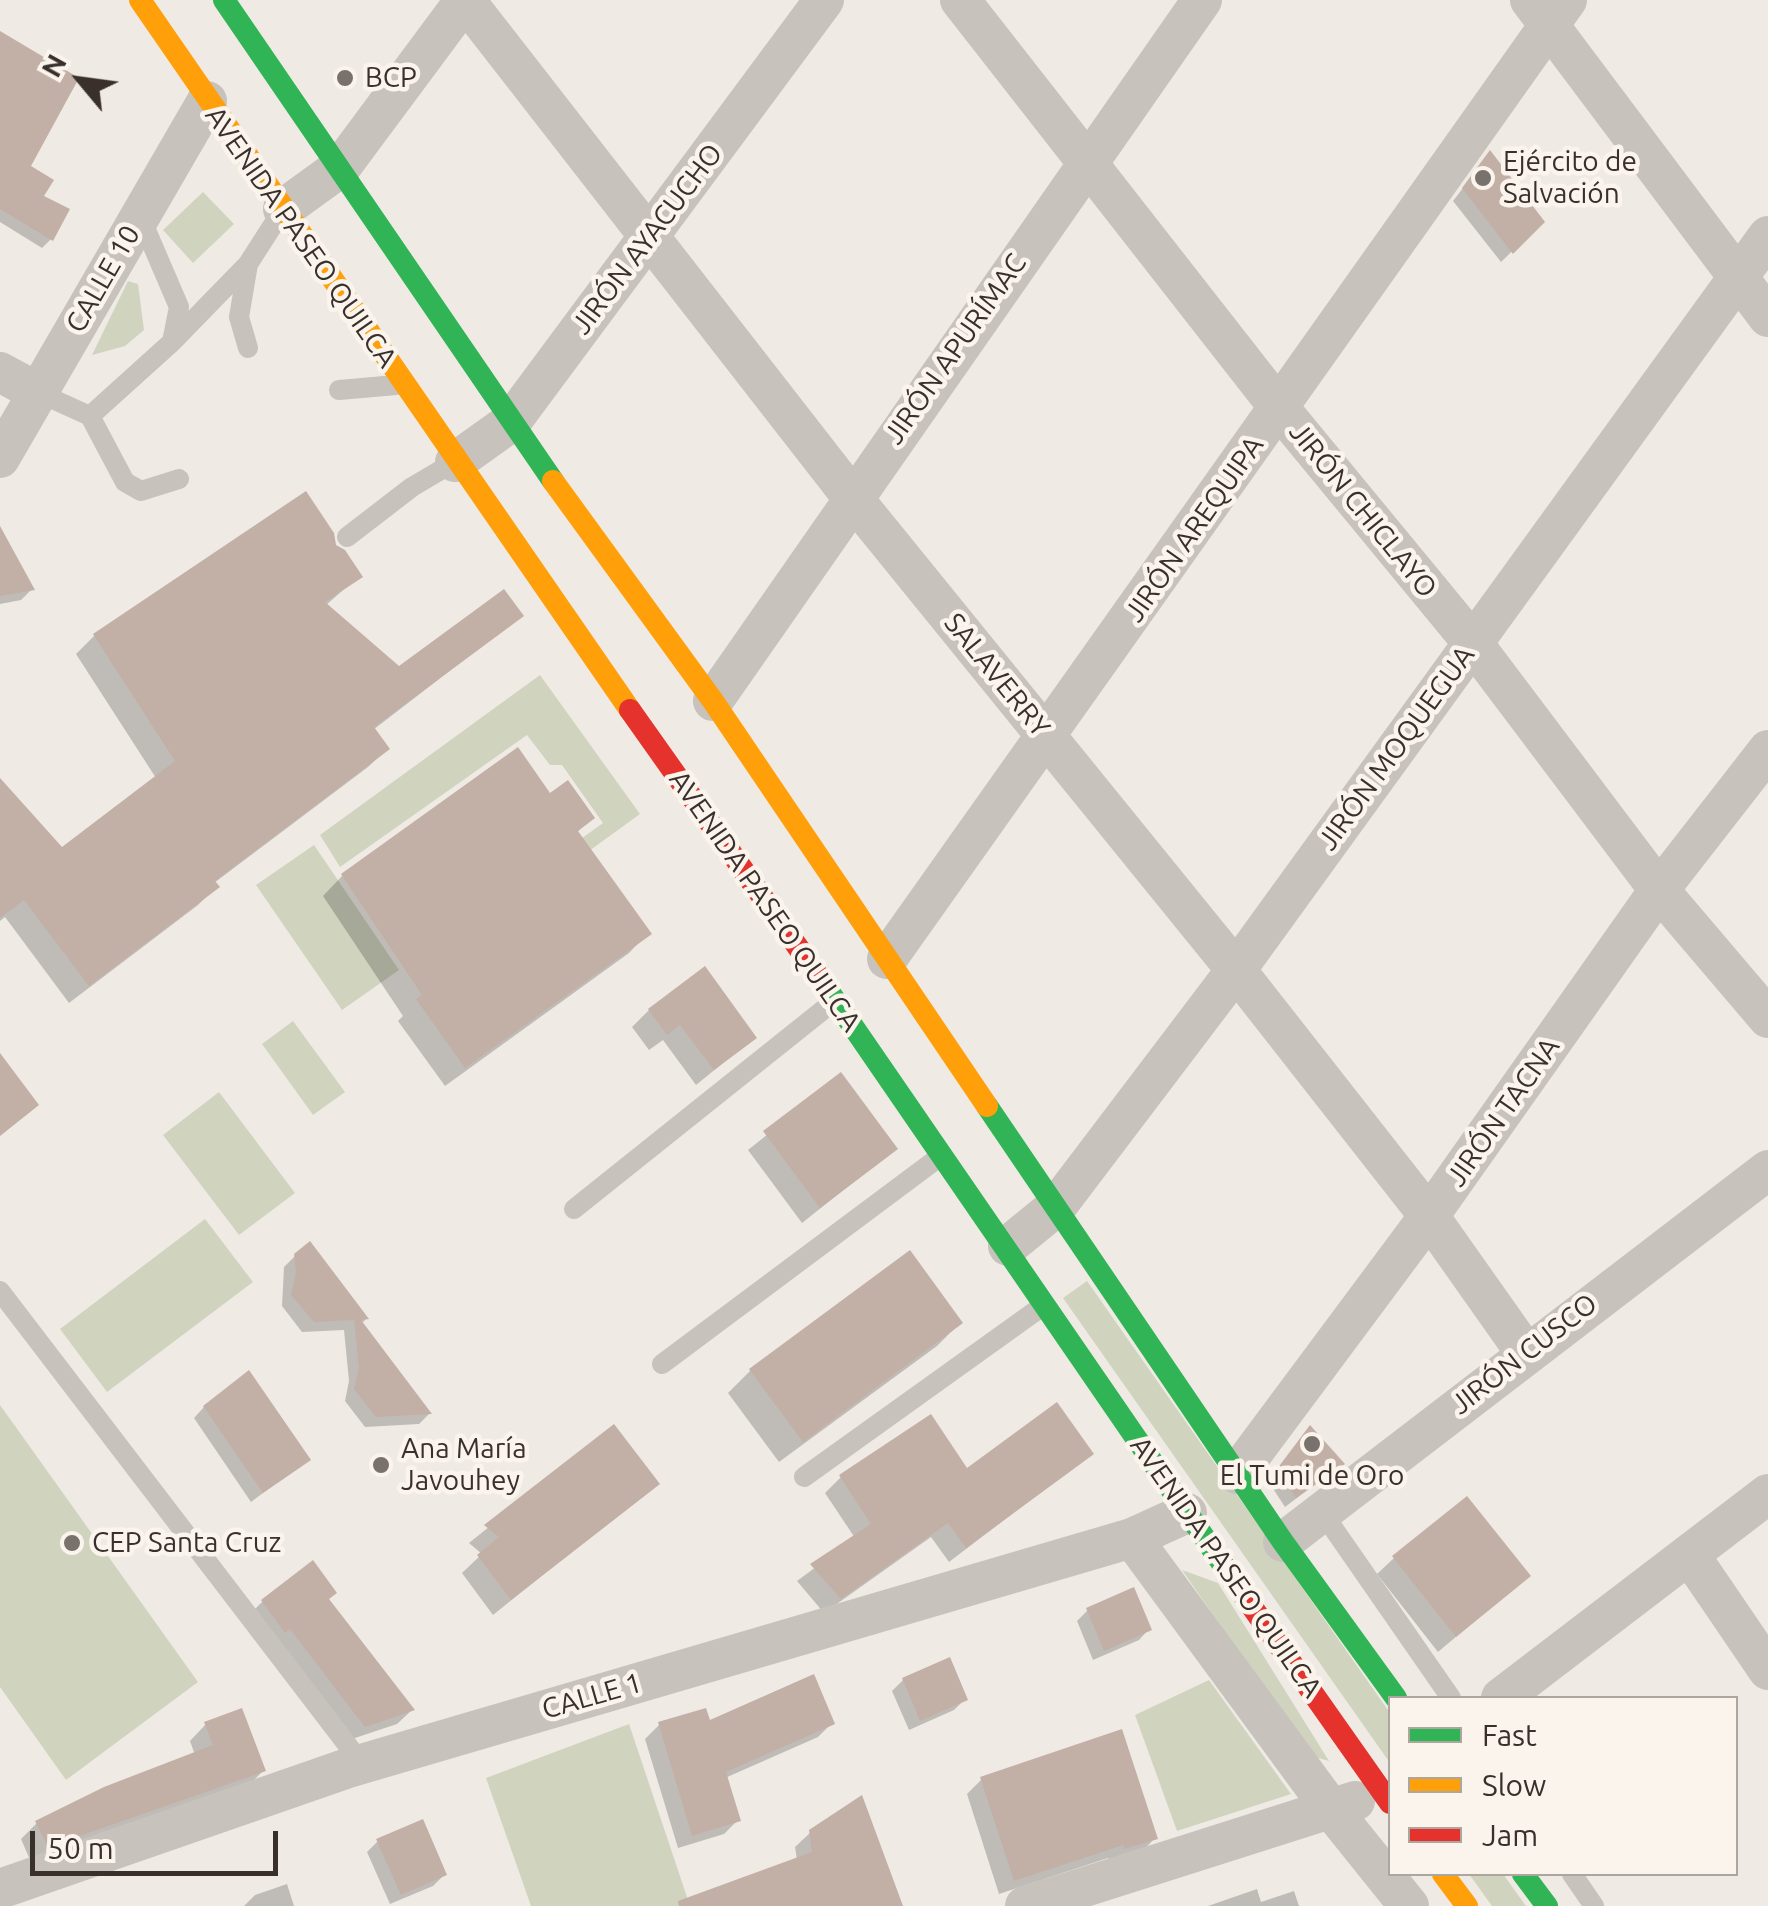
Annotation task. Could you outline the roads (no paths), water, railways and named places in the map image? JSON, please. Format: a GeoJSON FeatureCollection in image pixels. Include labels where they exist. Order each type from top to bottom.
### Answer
{"type":"FeatureCollection","features":[{"type":"Feature","properties":{"kind":"main road","name":"AVENIDA PASEO QUILCA"},"geometry":{"type":"LineString","coordinates":[[140,0],[455,462],[944,1154],[1386,1797]]}},
{"type":"Feature","properties":{"kind":"main road"},"geometry":{"type":"LineString","coordinates":[[224,0],[511,422],[712,701],[1283,1542],[1395,1696]]}},
{"type":"Feature","properties":{"kind":"main road"},"geometry":{"type":"LineString","coordinates":[[1444,1876],[1467,1906]]}},
{"type":"Feature","properties":{"kind":"main road"},"geometry":{"type":"LineString","coordinates":[[1524,1876],[1547,1906]]}},
{"type":"Feature","properties":{"kind":"street"},"geometry":{"type":"LineString","coordinates":[[283,209],[340,167],[465,0]]}},
{"type":"Feature","properties":{"kind":"street","name":"SALAVERRY"},"geometry":{"type":"LineString","coordinates":[[465,0],[852,497],[1430,1216],[1526,1352]]}},
{"type":"Feature","properties":{"kind":"street","name":"JIRÓN AYACUCHO"},"geometry":{"type":"LineString","coordinates":[[455,462],[511,422],[824,0]]}},
{"type":"Feature","properties":{"kind":"street","name":"JIRÓN CHICLAYO"},"geometry":{"type":"LineString","coordinates":[[960,0],[1280,409],[1472,642],[1659,890],[1768,1018]]}},
{"type":"Feature","properties":{"kind":"street","name":"JIRÓN APURÍMAC"},"geometry":{"type":"LineString","coordinates":[[712,701],[1202,0]]}},
{"type":"Feature","properties":{"kind":"street"},"geometry":{"type":"LineString","coordinates":[[1549,8],[1768,317]]}},
{"type":"Feature","properties":{"kind":"street","name":"JIRÓN AREQUIPA"},"geometry":{"type":"LineString","coordinates":[[887,959],[1280,409],[1549,8]]}},
{"type":"Feature","properties":{"kind":"street","name":"CALLE 10"},"geometry":{"type":"LineString","coordinates":[[0,458],[207,101]]}},
{"type":"Feature","properties":{"kind":"street","name":"JIRÓN MOQUEGUA"},"geometry":{"type":"LineString","coordinates":[[1008,1246],[1057,1206],[1236,970],[1768,236]]}},
{"type":"Feature","properties":{"kind":"street"},"geometry":{"type":"LineString","coordinates":[[0,372],[36,392]]}},
{"type":"Feature","properties":{"kind":"street","name":"JIRÓN TACNA"},"geometry":{"type":"LineString","coordinates":[[1237,1474],[1430,1216],[1659,890],[1768,750]]}},
{"type":"Feature","properties":{"kind":"street","name":"JIRÓN CUSCO"},"geometry":{"type":"LineString","coordinates":[[1283,1542],[1768,1170]]}},
{"type":"Feature","properties":{"kind":"street"},"geometry":{"type":"LineString","coordinates":[[1504,1696],[1768,1494]]}},
{"type":"Feature","properties":{"kind":"street","name":"CALLE 1"},"geometry":{"type":"LineString","coordinates":[[0,1889],[362,1764],[1132,1538],[1188,1514]]}},
{"type":"Feature","properties":{"kind":"street","name":"AVENIDA PASEO QUILCA"},"geometry":{"type":"LineString","coordinates":[[1132,1538],[1331,1809],[1409,1906]]}},
{"type":"Feature","properties":{"kind":"street"},"geometry":{"type":"LineString","coordinates":[[1689,1554],[1768,1670]]}},
{"type":"Feature","properties":{"kind":"street"},"geometry":{"type":"LineString","coordinates":[[1025,1906],[1331,1809],[1386,1797]]}},
{"type":"Feature","properties":{"kind":"lane"},"geometry":{"type":"LineString","coordinates":[[90,416],[172,342],[248,264],[283,209]]}},
{"type":"Feature","properties":{"kind":"lane"},"geometry":{"type":"LineString","coordinates":[[140,216],[179,307],[172,342]]}},
{"type":"Feature","properties":{"kind":"lane"},"geometry":{"type":"LineString","coordinates":[[248,264],[239,317],[248,348]]}},
{"type":"Feature","properties":{"kind":"lane"},"geometry":{"type":"LineString","coordinates":[[338,390],[402,384]]}},
{"type":"Feature","properties":{"kind":"lane"},"geometry":{"type":"LineString","coordinates":[[36,392],[90,416],[125,482],[141,490],[178,479]]}},
{"type":"Feature","properties":{"kind":"lane"},"geometry":{"type":"LineString","coordinates":[[347,538],[412,486],[455,462]]}},
{"type":"Feature","properties":{"kind":"lane"},"geometry":{"type":"LineString","coordinates":[[574,1209],[835,1001]]}},
{"type":"Feature","properties":{"kind":"lane"},"geometry":{"type":"LineString","coordinates":[[662,1364],[944,1154]]}},
{"type":"Feature","properties":{"kind":"lane"},"geometry":{"type":"LineString","coordinates":[[0,1291],[362,1764]]}},
{"type":"Feature","properties":{"kind":"lane"},"geometry":{"type":"LineString","coordinates":[[804,1477],[1045,1304]]}},
{"type":"Feature","properties":{"kind":"lane"},"geometry":{"type":"LineString","coordinates":[[1322,1512],[1450,1696]]}},
{"type":"Feature","properties":{"kind":"lane"},"geometry":{"type":"LineString","coordinates":[[1573,1876],[1594,1906]]}},
{"type":"Feature","properties":{"kind":"place","name":"BCP"},"geometry":{"type":"Point","coordinates":[345,78]}},
{"type":"Feature","properties":{"kind":"place","name":"Ejército de Salvación"},"geometry":{"type":"Point","coordinates":[1483,178]}},
{"type":"Feature","properties":{"kind":"place","name":"El Tumi de Oro"},"geometry":{"type":"Point","coordinates":[1312,1444]}},
{"type":"Feature","properties":{"kind":"place","name":"Ana María Javouhey"},"geometry":{"type":"Point","coordinates":[381,1465]}},
{"type":"Feature","properties":{"kind":"place","name":"CEP Santa Cruz"},"geometry":{"type":"Point","coordinates":[72,1543]}}]}
